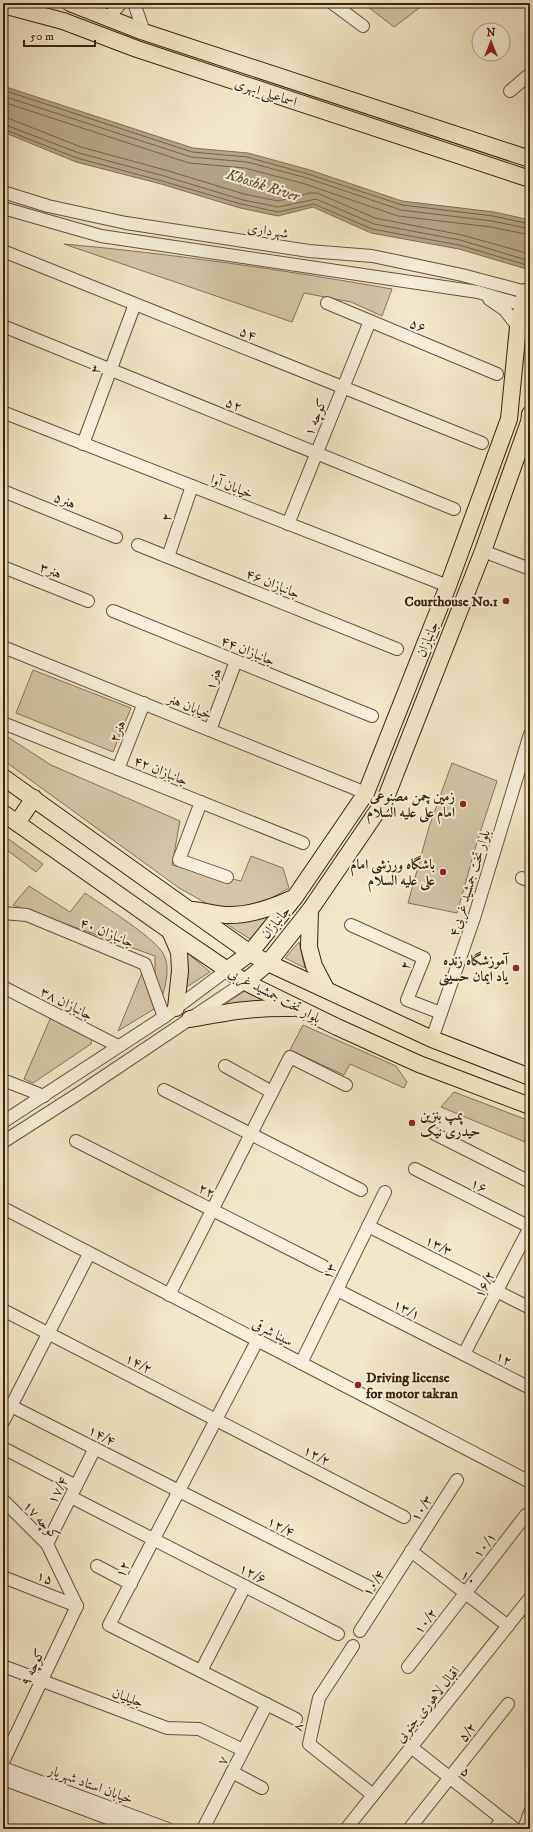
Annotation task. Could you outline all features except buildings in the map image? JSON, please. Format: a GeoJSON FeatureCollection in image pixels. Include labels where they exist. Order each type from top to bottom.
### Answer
{"type":"FeatureCollection","features":[{"type":"Feature","properties":{"kind":"main road","name":"اسماعیلی ابهری"},"geometry":{"type":"LineString","coordinates":[[70,3],[144,32],[530,159]]}},
{"type":"Feature","properties":{"kind":"main road","name":"اسماعیلی ابهری"},"geometry":{"type":"LineString","coordinates":[[3,5],[62,21],[137,50],[530,179]]}},
{"type":"Feature","properties":{"kind":"main road"},"geometry":{"type":"LineString","coordinates":[[491,167],[497,149]]}},
{"type":"Feature","properties":{"kind":"main road","name":"جانبازان"},"geometry":{"type":"LineString","coordinates":[[227,970],[250,953],[295,897],[366,793],[448,586],[509,419],[527,299]]}},
{"type":"Feature","properties":{"kind":"main road","name":"جانبازان"},"geometry":{"type":"LineString","coordinates":[[245,982],[268,963],[310,910],[385,800],[482,551],[530,419]]}},
{"type":"Feature","properties":{"kind":"main road","name":"بلوار تخت جمشید غربی"},"geometry":{"type":"LineString","coordinates":[[3,777],[250,953],[268,963],[432,1039],[530,1077]]}},
{"type":"Feature","properties":{"kind":"main road"},"geometry":{"type":"LineString","coordinates":[[18,823],[34,798]]}},
{"type":"Feature","properties":{"kind":"main road","name":"بلوار تخت جمشید غربی"},"geometry":{"type":"LineString","coordinates":[[3,813],[245,982],[299,1009],[419,1064],[530,1106]]}},
{"type":"Feature","properties":{"kind":"main road"},"geometry":{"type":"LineString","coordinates":[[188,909],[226,915],[250,913],[274,907],[295,897]]}},
{"type":"Feature","properties":{"kind":"main road"},"geometry":{"type":"LineString","coordinates":[[310,910],[309,947],[314,966],[326,989]]}},
{"type":"Feature","properties":{"kind":"main road"},"geometry":{"type":"LineString","coordinates":[[170,931],[179,952],[180,971],[170,1013]]}},
{"type":"Feature","properties":{"kind":"main road"},"geometry":{"type":"LineString","coordinates":[[190,1019],[245,1009],[299,1009]]}},
{"type":"Feature","properties":{"kind":"street"},"geometry":{"type":"LineString","coordinates":[[108,18],[121,3]]}},
{"type":"Feature","properties":{"kind":"street"},"geometry":{"type":"LineString","coordinates":[[134,3],[144,32]]}},
{"type":"Feature","properties":{"kind":"street"},"geometry":{"type":"LineString","coordinates":[[332,3],[363,26]]}},
{"type":"Feature","properties":{"kind":"street"},"geometry":{"type":"LineString","coordinates":[[510,91],[530,74]]}},
{"type":"Feature","properties":{"kind":"street","name":"شهرداری"},"geometry":{"type":"LineString","coordinates":[[3,192],[48,206],[126,223],[309,251],[372,256],[462,275],[527,299]]}},
{"type":"Feature","properties":{"kind":"street"},"geometry":{"type":"LineString","coordinates":[[3,208],[101,236],[527,299]]}},
{"type":"Feature","properties":{"kind":"street","name":"۵۴"},"geometry":{"type":"LineString","coordinates":[[3,251],[482,443]]}},
{"type":"Feature","properties":{"kind":"street"},"geometry":{"type":"LineString","coordinates":[[478,292],[524,325]]}},
{"type":"Feature","properties":{"kind":"street","name":"۵۶"},"geometry":{"type":"LineString","coordinates":[[327,303],[497,374]]}},
{"type":"Feature","properties":{"kind":"street","name":"۳"},"geometry":{"type":"LineString","coordinates":[[83,444],[135,304]]}},
{"type":"Feature","properties":{"kind":"street","name":"کوچه ۱"},"geometry":{"type":"LineString","coordinates":[[288,524],[370,321]]}},
{"type":"Feature","properties":{"kind":"street","name":"۵۲"},"geometry":{"type":"LineString","coordinates":[[3,326],[454,509]]}},
{"type":"Feature","properties":{"kind":"street","name":"خیابان آوا"},"geometry":{"type":"LineString","coordinates":[[4,414],[448,586]]}},
{"type":"Feature","properties":{"kind":"street","name":"۲"},"geometry":{"type":"LineString","coordinates":[[168,557],[192,486]]}},
{"type":"Feature","properties":{"kind":"street","name":"هنر۵"},"geometry":{"type":"LineString","coordinates":[[3,492],[116,537]]}},
{"type":"Feature","properties":{"kind":"street","name":"۴۶ جانبازان"},"geometry":{"type":"LineString","coordinates":[[138,545],[397,649]]}},
{"type":"Feature","properties":{"kind":"street"},"geometry":{"type":"LineString","coordinates":[[482,551],[530,569]]}},
{"type":"Feature","properties":{"kind":"street","name":"هنر۳"},"geometry":{"type":"LineString","coordinates":[[3,567],[88,601]]}},
{"type":"Feature","properties":{"kind":"street","name":"۴۴ جانبازان"},"geometry":{"type":"LineString","coordinates":[[113,611],[372,716]]}},
{"type":"Feature","properties":{"kind":"street","name":"خیابان هنر"},"geometry":{"type":"LineString","coordinates":[[3,646],[366,793]]}},
{"type":"Feature","properties":{"kind":"street","name":"هنر۱"},"geometry":{"type":"LineString","coordinates":[[210,730],[236,661]]}},
{"type":"Feature","properties":{"kind":"street"},"geometry":{"type":"LineString","coordinates":[[406,693],[424,700]]}},
{"type":"Feature","properties":{"kind":"street","name":"هنر۲"},"geometry":{"type":"LineString","coordinates":[[118,769],[144,703]]}},
{"type":"Feature","properties":{"kind":"street","name":"۴۲ جانبازان"},"geometry":{"type":"LineString","coordinates":[[8,725],[303,843]]}},
{"type":"Feature","properties":{"kind":"street","name":"بلوار تخت جمشید غربی۴"},"geometry":{"type":"LineString","coordinates":[[432,1039],[474,918],[530,734]]}},
{"type":"Feature","properties":{"kind":"street"},"geometry":{"type":"LineString","coordinates":[[201,802],[179,860],[228,877]]}},
{"type":"Feature","properties":{"kind":"street","name":"۴۰ جانبازان"},"geometry":{"type":"LineString","coordinates":[[3,913],[27,915],[145,964],[170,1013]]}},
{"type":"Feature","properties":{"kind":"street","name":"۲"},"geometry":{"type":"LineString","coordinates":[[351,925],[424,958],[407,1000],[441,1012]]}},
{"type":"Feature","properties":{"kind":"street"},"geometry":{"type":"LineString","coordinates":[[3,1122],[170,1013],[227,970]]}},
{"type":"Feature","properties":{"kind":"street"},"geometry":{"type":"LineString","coordinates":[[3,1142],[81,1092],[245,982]]}},
{"type":"Feature","properties":{"kind":"street","name":"۳۸ جانبازان"},"geometry":{"type":"LineString","coordinates":[[4,991],[118,1046]]}},
{"type":"Feature","properties":{"kind":"street"},"geometry":{"type":"LineString","coordinates":[[169,1295],[290,1057],[346,1085]]}},
{"type":"Feature","properties":{"kind":"street"},"geometry":{"type":"LineString","coordinates":[[225,1066],[272,1092]]}},
{"type":"Feature","properties":{"kind":"street"},"geometry":{"type":"LineString","coordinates":[[70,1078],[81,1092]]}},
{"type":"Feature","properties":{"kind":"street"},"geometry":{"type":"LineString","coordinates":[[3,1080],[44,1096]]}},
{"type":"Feature","properties":{"kind":"street"},"geometry":{"type":"LineString","coordinates":[[164,1090],[361,1190]]}},
{"type":"Feature","properties":{"kind":"street"},"geometry":{"type":"LineString","coordinates":[[435,1134],[530,1182]]}},
{"type":"Feature","properties":{"kind":"street","name":"۲۲"},"geometry":{"type":"LineString","coordinates":[[76,1141],[323,1266]]}},
{"type":"Feature","properties":{"kind":"street","name":"۱۶"},"geometry":{"type":"LineString","coordinates":[[415,1169],[530,1227]]}},
{"type":"Feature","properties":{"kind":"street","name":"۱۳"},"geometry":{"type":"LineString","coordinates":[[300,1363],[385,1192]]}},
{"type":"Feature","properties":{"kind":"street","name":"سینا شرقی"},"geometry":{"type":"LineString","coordinates":[[3,1208],[530,1482]]}},
{"type":"Feature","properties":{"kind":"street","name":"۱۳/۳"},"geometry":{"type":"LineString","coordinates":[[368,1226],[530,1308]]}},
{"type":"Feature","properties":{"kind":"street","name":"۱۶/۲"},"geometry":{"type":"LineString","coordinates":[[464,1354],[530,1227]]}},
{"type":"Feature","properties":{"kind":"street"},"geometry":{"type":"LineString","coordinates":[[3,1422],[9,1402],[48,1334],[89,1254]]}},
{"type":"Feature","properties":{"kind":"street","name":"۱۳/۱"},"geometry":{"type":"LineString","coordinates":[[337,1290],[464,1354]]}},
{"type":"Feature","properties":{"kind":"street","name":"۱۴/۲"},"geometry":{"type":"LineString","coordinates":[[3,1310],[216,1420]]}},
{"type":"Feature","properties":{"kind":"street","name":"۱۲"},"geometry":{"type":"LineString","coordinates":[[257,1341],[109,1626],[296,1719]]}},
{"type":"Feature","properties":{"kind":"street","name":"۱۲"},"geometry":{"type":"LineString","coordinates":[[464,1354],[530,1388]]}},
{"type":"Feature","properties":{"kind":"street","name":"۱۴/۴"},"geometry":{"type":"LineString","coordinates":[[9,1402],[179,1491]]}},
{"type":"Feature","properties":{"kind":"street","name":"۱۲/۲"},"geometry":{"type":"LineString","coordinates":[[216,1420],[404,1517]]}},
{"type":"Feature","properties":{"kind":"street"},"geometry":{"type":"LineString","coordinates":[[3,1448],[154,1539]]}},
{"type":"Feature","properties":{"kind":"street","name":"۱۷/۴"},"geometry":{"type":"LineString","coordinates":[[47,1544],[95,1448]]}},
{"type":"Feature","properties":{"kind":"street","name":"۱۰/۳"},"geometry":{"type":"LineString","coordinates":[[411,1551],[457,1480]]}},
{"type":"Feature","properties":{"kind":"street","name":"۱۲/۴"},"geometry":{"type":"LineString","coordinates":[[179,1491],[369,1587]]}},
{"type":"Feature","properties":{"kind":"street","name":"کوچه ۱۷"},"geometry":{"type":"LineString","coordinates":[[3,1500],[47,1544],[77,1606]]}},
{"type":"Feature","properties":{"kind":"street","name":"۱۰/۱"},"geometry":{"type":"LineString","coordinates":[[466,1594],[526,1515]]}},
{"type":"Feature","properties":{"kind":"street","name":"۱۲/۶"},"geometry":{"type":"LineString","coordinates":[[154,1539],[338,1634]]}},
{"type":"Feature","properties":{"kind":"street","name":"۱۰"},"geometry":{"type":"LineString","coordinates":[[411,1551],[508,1626]]}},
{"type":"Feature","properties":{"kind":"street","name":"۱۰/۴"},"geometry":{"type":"LineString","coordinates":[[360,1631],[411,1551]]}},
{"type":"Feature","properties":{"kind":"street"},"geometry":{"type":"LineString","coordinates":[[97,1566],[131,1584]]}},
{"type":"Feature","properties":{"kind":"street","name":"۱۵"},"geometry":{"type":"LineString","coordinates":[[3,1577],[77,1606]]}},
{"type":"Feature","properties":{"kind":"street"},"geometry":{"type":"LineString","coordinates":[[201,1672],[245,1586]]}},
{"type":"Feature","properties":{"kind":"street","name":"۱۰/۲"},"geometry":{"type":"LineString","coordinates":[[408,1667],[466,1594]]}},
{"type":"Feature","properties":{"kind":"street","name":"اقبال لاهوری جنوبی"},"geometry":{"type":"LineString","coordinates":[[346,1829],[508,1626],[526,1612],[530,1598]]}},
{"type":"Feature","properties":{"kind":"street","name":"کوچه ۹"},"geometry":{"type":"LineString","coordinates":[[3,1762],[77,1606]]}},
{"type":"Feature","properties":{"kind":"street","name":"۸"},"geometry":{"type":"LineString","coordinates":[[353,1646],[319,1698],[309,1744],[373,1795]]}},
{"type":"Feature","properties":{"kind":"street","name":"جلیلیان"},"geometry":{"type":"LineString","coordinates":[[3,1666],[167,1728],[199,1729],[244,1750]]}},
{"type":"Feature","properties":{"kind":"street","name":"۷"},"geometry":{"type":"LineString","coordinates":[[203,1829],[267,1704]]}},
{"type":"Feature","properties":{"kind":"street","name":"۵/۲"},"geometry":{"type":"LineString","coordinates":[[450,1778],[508,1704]]}},
{"type":"Feature","properties":{"kind":"street","name":"۵"},"geometry":{"type":"LineString","coordinates":[[411,1748],[515,1829]]}},
{"type":"Feature","properties":{"kind":"street","name":"خیابان استاد شهریار"},"geometry":{"type":"LineString","coordinates":[[3,1768],[168,1829]]}},
{"type":"Feature","properties":{"kind":"street"},"geometry":{"type":"LineString","coordinates":[[232,1772],[262,1788]]}},
{"type":"Feature","properties":{"kind":"street"},"geometry":{"type":"LineString","coordinates":[[409,1829],[450,1778]]}},
{"type":"Feature","properties":{"kind":"street","name":"خیابان استاد شهریار"},"geometry":{"type":"LineString","coordinates":[[3,1779],[137,1829]]}},
{"type":"Feature","properties":{"kind":"street"},"geometry":{"type":"LineString","coordinates":[[524,1829],[530,1812]]}},
{"type":"Feature","properties":{"kind":"street"},"geometry":{"type":"LineString","coordinates":[[495,1829],[502,1819]]}},
{"type":"Feature","properties":{"kind":"shaded area"},"geometry":{"type":"Polygon","coordinates":[[[363,3],[426,3],[394,27],[363,3]]]}},
{"type":"Feature","properties":{"kind":"shaded area"},"geometry":{"type":"Polygon","coordinates":[[[64,244],[229,263],[392,289],[382,316],[351,302],[304,293],[292,322],[64,244]]]}},
{"type":"Feature","properties":{"kind":"shaded area"},"geometry":{"type":"Polygon","coordinates":[[[33,670],[131,708],[113,752],[16,713],[33,670]]]}},
{"type":"Feature","properties":{"kind":"shaded area"},"geometry":{"type":"Polygon","coordinates":[[[3,734],[51,765],[180,821],[172,865],[241,881],[251,856],[283,868],[289,888],[270,899],[241,907],[213,907],[179,888],[3,760],[3,734]]]}},
{"type":"Feature","properties":{"kind":"shaded area"},"geometry":{"type":"Polygon","coordinates":[[[452,763],[497,781],[477,842],[457,913],[408,903],[429,827],[452,763]]]}},
{"type":"Feature","properties":{"kind":"shaded area"},"geometry":{"type":"Polygon","coordinates":[[[3,835],[43,864],[36,872],[3,847],[3,835]]]}},
{"type":"Feature","properties":{"kind":"shaded area"},"geometry":{"type":"Polygon","coordinates":[[[29,886],[70,912],[85,893],[128,922],[151,940],[164,955],[167,965],[167,976],[162,997],[155,981],[155,956],[13,905],[29,886]]]}},
{"type":"Feature","properties":{"kind":"shaded area"},"geometry":{"type":"Polygon","coordinates":[[[272,913],[250,939],[222,921],[272,913]]]}},
{"type":"Feature","properties":{"kind":"shaded area"},"geometry":{"type":"Polygon","coordinates":[[[299,942],[305,968],[285,958],[299,942]]]}},
{"type":"Feature","properties":{"kind":"shaded area"},"geometry":{"type":"Polygon","coordinates":[[[185,951],[210,972],[185,988],[185,951]]]}},
{"type":"Feature","properties":{"kind":"shaded area"},"geometry":{"type":"Polygon","coordinates":[[[142,973],[154,1009],[118,1031],[142,973]]]}},
{"type":"Feature","properties":{"kind":"shaded area"},"geometry":{"type":"Polygon","coordinates":[[[245,991],[263,1000],[223,1005],[245,991]]]}},
{"type":"Feature","properties":{"kind":"shaded area"},"geometry":{"type":"Polygon","coordinates":[[[51,1017],[92,1037],[91,1044],[33,1083],[24,1079],[51,1017]]]}},
{"type":"Feature","properties":{"kind":"shaded area"},"geometry":{"type":"Polygon","coordinates":[[[303,1025],[396,1066],[407,1082],[404,1088],[350,1064],[344,1075],[290,1050],[303,1025]]]}},
{"type":"Feature","properties":{"kind":"shaded area"},"geometry":{"type":"Polygon","coordinates":[[[454,1092],[530,1121],[530,1144],[441,1107],[454,1092]]]}},
{"type":"Feature","properties":{"kind":"water","name":"Khoshk River"},"geometry":{"type":"Polygon","coordinates":[[[3,86],[193,148],[248,153],[310,170],[402,201],[494,212],[530,220],[530,270],[459,249],[371,233],[313,207],[278,216],[240,208],[161,184],[76,162],[3,132],[3,86]]]}},
{"type":"Feature","properties":{"kind":"place","name":"Courthouse No.1"},"geometry":{"type":"Point","coordinates":[506,601]}},
{"type":"Feature","properties":{"kind":"place","name":"زمین چمن مصنوعی امام علی علیه السلام"},"geometry":{"type":"Point","coordinates":[463,804]}},
{"type":"Feature","properties":{"kind":"place","name":"باشگاه ورزشی امام علی علیه السلام"},"geometry":{"type":"Point","coordinates":[443,872]}},
{"type":"Feature","properties":{"kind":"place","name":"آموزشگاه زنده یاد ایمان حسینی"},"geometry":{"type":"Point","coordinates":[516,968]}},
{"type":"Feature","properties":{"kind":"place","name":"پمپ بنزین حیدری نیک"},"geometry":{"type":"Point","coordinates":[412,1123]}},
{"type":"Feature","properties":{"kind":"place","name":"Driving license for motor takran"},"geometry":{"type":"Point","coordinates":[358,1385]}}]}
